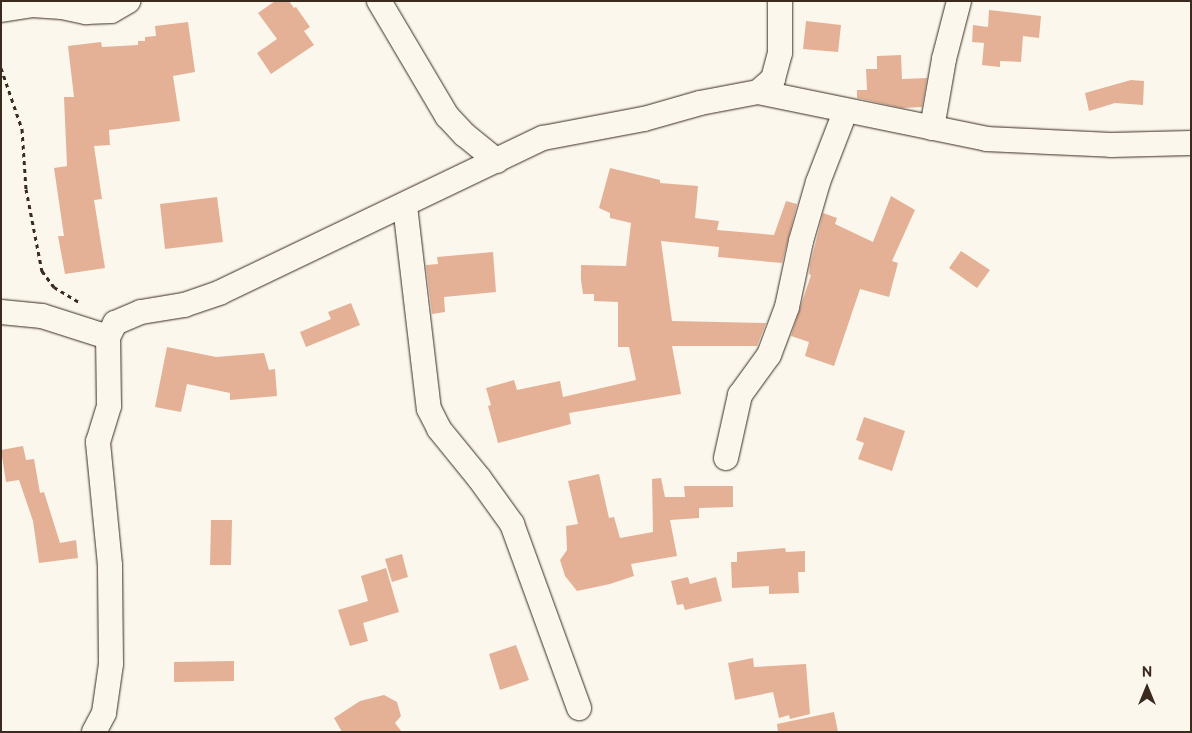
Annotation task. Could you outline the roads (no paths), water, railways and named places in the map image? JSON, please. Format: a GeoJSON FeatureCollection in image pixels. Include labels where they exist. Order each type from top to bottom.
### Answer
{"type":"FeatureCollection","features":[{"type":"Feature","properties":{"kind":"street"},"geometry":{"type":"LineString","coordinates":[[1,10],[32,5],[62,6],[86,12],[111,11],[128,1]]}},
{"type":"Feature","properties":{"kind":"street"},"geometry":{"type":"LineString","coordinates":[[379,1],[447,116],[465,135],[497,161]]}},
{"type":"Feature","properties":{"kind":"street"},"geometry":{"type":"LineString","coordinates":[[758,92],[773,79],[780,53],[780,1]]}},
{"type":"Feature","properties":{"kind":"street"},"geometry":{"type":"LineString","coordinates":[[932,128],[944,59],[959,1]]}},
{"type":"Feature","properties":{"kind":"street"},"geometry":{"type":"LineString","coordinates":[[94,732],[104,713],[111,664],[110,565],[98,442],[109,406],[108,337],[115,323],[140,312],[184,305],[221,292],[405,206],[543,138],[644,118],[700,103],[758,92],[845,112],[986,139],[1111,145],[1191,143]]}},
{"type":"Feature","properties":{"kind":"street"},"geometry":{"type":"LineString","coordinates":[[726,458],[740,395],[768,355],[788,307],[801,240],[816,190],[845,112]]}},
{"type":"Feature","properties":{"kind":"street"},"geometry":{"type":"LineString","coordinates":[[405,206],[429,409],[439,429],[479,478],[512,524],[579,708]]}},
{"type":"Feature","properties":{"kind":"street"},"geometry":{"type":"LineString","coordinates":[[1,312],[42,316],[108,337]]}}]}
